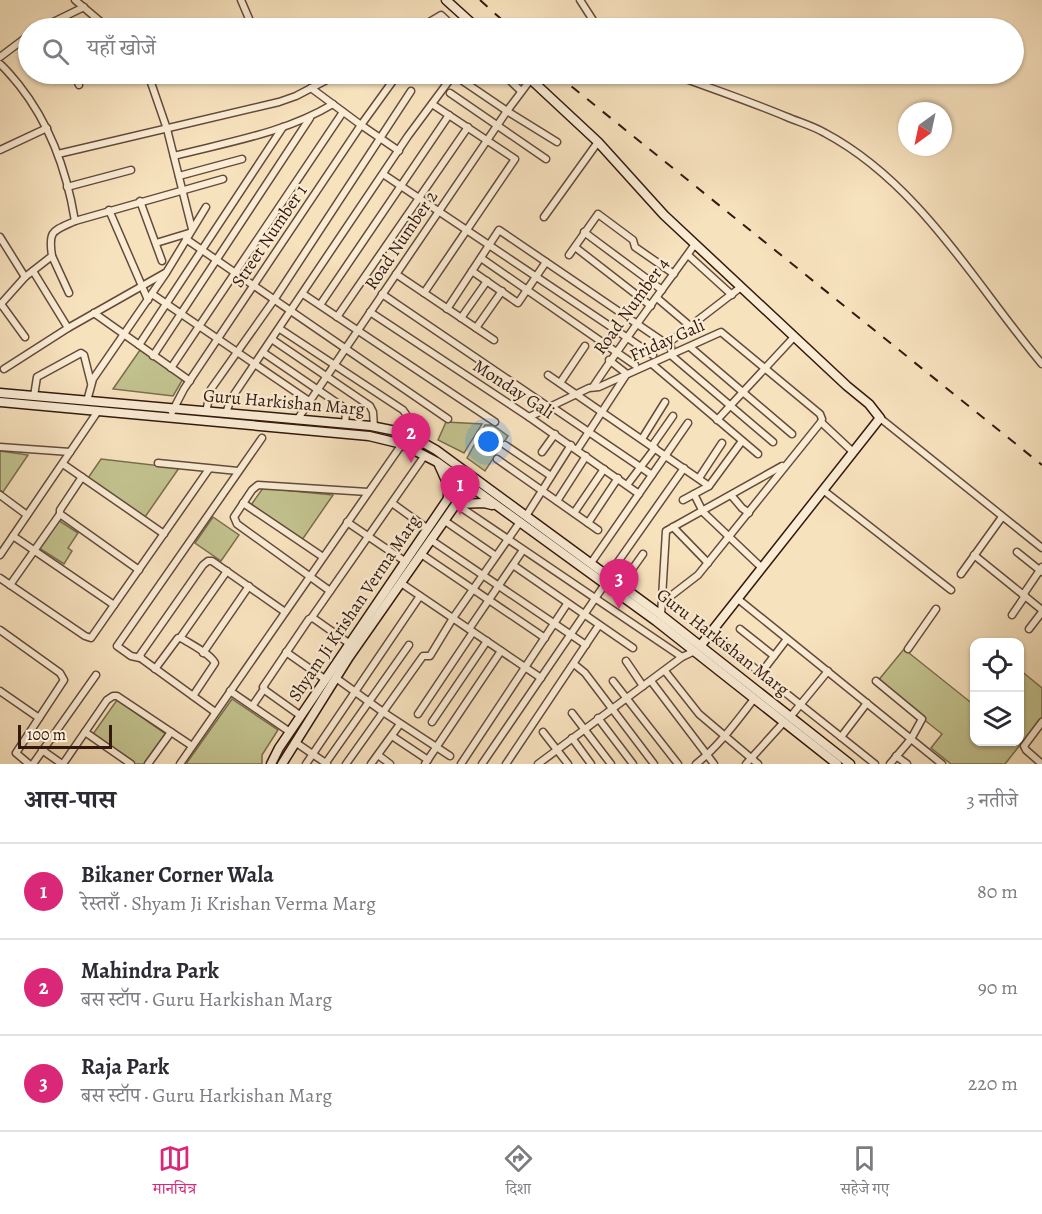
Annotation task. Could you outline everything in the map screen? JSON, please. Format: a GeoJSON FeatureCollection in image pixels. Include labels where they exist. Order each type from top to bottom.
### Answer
{"type":"FeatureCollection","features":[{"type":"Feature","properties":{"kind":"main road"},"geometry":{"type":"LineString","coordinates":[[438,0],[459,18]]}},
{"type":"Feature","properties":{"kind":"main road"},"geometry":{"type":"LineString","coordinates":[[446,0],[466,18]]}},
{"type":"Feature","properties":{"kind":"main road"},"geometry":{"type":"LineString","coordinates":[[536,84],[598,142],[664,215],[847,386],[870,404],[880,418],[699,649]]}},
{"type":"Feature","properties":{"kind":"main road","name":"Guru Harkishan Marg"},"geometry":{"type":"LineString","coordinates":[[0,393],[345,424],[406,433],[433,448],[464,476],[607,580],[787,719],[850,764]]}},
{"type":"Feature","properties":{"kind":"main road","name":"Guru Harkishan Marg"},"geometry":{"type":"LineString","coordinates":[[0,402],[369,436],[402,444],[464,476]]}},
{"type":"Feature","properties":{"kind":"main road"},"geometry":{"type":"LineString","coordinates":[[437,462],[444,474],[452,501],[484,503],[501,508]]}},
{"type":"Feature","properties":{"kind":"main road","name":"Shyam Ji Krishan Verma Marg"},"geometry":{"type":"LineString","coordinates":[[283,764],[336,678],[445,521],[464,476]]}},
{"type":"Feature","properties":{"kind":"main road","name":"Guru Harkishan Marg"},"geometry":{"type":"LineString","coordinates":[[472,482],[501,508],[523,519],[591,563],[607,580],[621,585],[661,615],[754,699],[787,719],[837,764]]}},
{"type":"Feature","properties":{"kind":"main road","name":"Shyam Ji Krishan Verma Marg"},"geometry":{"type":"LineString","coordinates":[[271,764],[279,748],[428,529],[472,482]]}},
{"type":"Feature","properties":{"kind":"street"},"geometry":{"type":"LineString","coordinates":[[75,0],[97,18]]}},
{"type":"Feature","properties":{"kind":"street"},"geometry":{"type":"LineString","coordinates":[[241,0],[249,18]]}},
{"type":"Feature","properties":{"kind":"street"},"geometry":{"type":"LineString","coordinates":[[580,0],[592,18]]}},
{"type":"Feature","properties":{"kind":"street"},"geometry":{"type":"LineString","coordinates":[[64,18],[84,7]]}},
{"type":"Feature","properties":{"kind":"street"},"geometry":{"type":"LineString","coordinates":[[0,57],[18,44]]}},
{"type":"Feature","properties":{"kind":"street"},"geometry":{"type":"LineString","coordinates":[[0,64],[22,90],[47,128],[58,154],[75,221]]}},
{"type":"Feature","properties":{"kind":"street"},"geometry":{"type":"LineString","coordinates":[[151,84],[174,156],[190,234],[202,250],[448,419]]}},
{"type":"Feature","properties":{"kind":"street"},"geometry":{"type":"LineString","coordinates":[[58,154],[279,102],[319,84]]}},
{"type":"Feature","properties":{"kind":"street","name":"Street Number 1"},"geometry":{"type":"LineString","coordinates":[[170,418],[190,381],[391,84]]}},
{"type":"Feature","properties":{"kind":"street"},"geometry":{"type":"LineString","coordinates":[[226,413],[231,399],[383,174],[447,84]]}},
{"type":"Feature","properties":{"kind":"street"},"geometry":{"type":"LineString","coordinates":[[465,84],[557,142]]}},
{"type":"Feature","properties":{"kind":"street"},"geometry":{"type":"LineString","coordinates":[[514,84],[521,91]]}},
{"type":"Feature","properties":{"kind":"street","name":"Road Number 2"},"geometry":{"type":"LineString","coordinates":[[297,420],[521,91],[523,84]]}},
{"type":"Feature","properties":{"kind":"street"},"geometry":{"type":"LineString","coordinates":[[698,84],[825,132],[894,183],[930,220],[1042,364]]}},
{"type":"Feature","properties":{"kind":"street"},"geometry":{"type":"LineString","coordinates":[[311,88],[399,151]]}},
{"type":"Feature","properties":{"kind":"street"},"geometry":{"type":"LineString","coordinates":[[206,412],[211,389],[273,300],[411,91]]}},
{"type":"Feature","properties":{"kind":"street"},"geometry":{"type":"LineString","coordinates":[[450,93],[546,159]]}},
{"type":"Feature","properties":{"kind":"street"},"geometry":{"type":"LineString","coordinates":[[174,156],[283,127],[310,118],[333,104]]}},
{"type":"Feature","properties":{"kind":"street"},"geometry":{"type":"LineString","coordinates":[[424,293],[515,159],[432,104]]}},
{"type":"Feature","properties":{"kind":"street"},"geometry":{"type":"LineString","coordinates":[[171,369],[343,111]]}},
{"type":"Feature","properties":{"kind":"street"},"geometry":{"type":"LineString","coordinates":[[320,305],[449,115]]}},
{"type":"Feature","properties":{"kind":"street"},"geometry":{"type":"LineString","coordinates":[[153,356],[310,118]]}},
{"type":"Feature","properties":{"kind":"street"},"geometry":{"type":"LineString","coordinates":[[140,345],[283,127]]}},
{"type":"Feature","properties":{"kind":"street"},"geometry":{"type":"LineString","coordinates":[[0,150],[47,128]]}},
{"type":"Feature","properties":{"kind":"street"},"geometry":{"type":"LineString","coordinates":[[337,317],[468,128]]}},
{"type":"Feature","properties":{"kind":"street"},"geometry":{"type":"LineString","coordinates":[[544,217],[598,142]]}},
{"type":"Feature","properties":{"kind":"street"},"geometry":{"type":"LineString","coordinates":[[179,176],[242,159]]}},
{"type":"Feature","properties":{"kind":"street"},"geometry":{"type":"LineString","coordinates":[[67,187],[131,170]]}},
{"type":"Feature","properties":{"kind":"street"},"geometry":{"type":"LineString","coordinates":[[383,174],[653,355]]}},
{"type":"Feature","properties":{"kind":"street"},"geometry":{"type":"LineString","coordinates":[[69,293],[52,256],[50,240],[51,234],[56,230],[109,210],[223,179]]}},
{"type":"Feature","properties":{"kind":"street"},"geometry":{"type":"LineString","coordinates":[[140,201],[162,261]]}},
{"type":"Feature","properties":{"kind":"street"},"geometry":{"type":"LineString","coordinates":[[87,401],[91,383],[166,273],[206,207]]}},
{"type":"Feature","properties":{"kind":"street"},"geometry":{"type":"LineString","coordinates":[[109,210],[142,286],[150,297],[166,305],[309,401]]}},
{"type":"Feature","properties":{"kind":"street"},"geometry":{"type":"LineString","coordinates":[[569,255],[595,216],[600,215],[633,240],[635,247],[674,274]]}},
{"type":"Feature","properties":{"kind":"street"},"geometry":{"type":"LineString","coordinates":[[447,309],[500,230],[667,344],[672,348],[672,356],[773,442]]}},
{"type":"Feature","properties":{"kind":"street"},"geometry":{"type":"LineString","coordinates":[[584,232],[662,290]]}},
{"type":"Feature","properties":{"kind":"street"},"geometry":{"type":"LineString","coordinates":[[156,243],[190,234]]}},
{"type":"Feature","properties":{"kind":"street"},"geometry":{"type":"LineString","coordinates":[[0,237],[25,277]]}},
{"type":"Feature","properties":{"kind":"street","name":"Road Number 4"},"geometry":{"type":"LineString","coordinates":[[593,387],[609,360],[628,338],[695,244]]}},
{"type":"Feature","properties":{"kind":"street"},"geometry":{"type":"LineString","coordinates":[[575,247],[651,306]]}},
{"type":"Feature","properties":{"kind":"street"},"geometry":{"type":"LineString","coordinates":[[688,255],[732,295]]}},
{"type":"Feature","properties":{"kind":"street"},"geometry":{"type":"LineString","coordinates":[[24,337],[1,304],[25,277],[52,256]]}},
{"type":"Feature","properties":{"kind":"street"},"geometry":{"type":"LineString","coordinates":[[481,258],[635,365]]}},
{"type":"Feature","properties":{"kind":"street"},"geometry":{"type":"LineString","coordinates":[[472,271],[518,303],[546,262]]}},
{"type":"Feature","properties":{"kind":"street"},"geometry":{"type":"LineString","coordinates":[[33,271],[68,328]]}},
{"type":"Feature","properties":{"kind":"street"},"geometry":{"type":"LineString","coordinates":[[4,369],[68,328],[166,273]]}},
{"type":"Feature","properties":{"kind":"street"},"geometry":{"type":"LineString","coordinates":[[396,274],[494,340]]}},
{"type":"Feature","properties":{"kind":"street"},"geometry":{"type":"LineString","coordinates":[[461,318],[487,281]]}},
{"type":"Feature","properties":{"kind":"street"},"geometry":{"type":"LineString","coordinates":[[667,344],[741,288]]}},
{"type":"Feature","properties":{"kind":"street"},"geometry":{"type":"LineString","coordinates":[[476,328],[502,291]]}},
{"type":"Feature","properties":{"kind":"street"},"geometry":{"type":"LineString","coordinates":[[303,294],[495,422]]}},
{"type":"Feature","properties":{"kind":"street"},"geometry":{"type":"LineString","coordinates":[[382,294],[652,475]]}},
{"type":"Feature","properties":{"kind":"street"},"geometry":{"type":"LineString","coordinates":[[657,298],[690,326]]}},
{"type":"Feature","properties":{"kind":"street","name":"Monday Gali"},"geometry":{"type":"LineString","coordinates":[[370,312],[555,434],[639,494]]}},
{"type":"Feature","properties":{"kind":"street"},"geometry":{"type":"LineString","coordinates":[[94,313],[190,381]]}},
{"type":"Feature","properties":{"kind":"street"},"geometry":{"type":"LineString","coordinates":[[280,329],[404,410],[408,417],[406,433]]}},
{"type":"Feature","properties":{"kind":"street","name":"Friday Gali"},"geometry":{"type":"LineString","coordinates":[[529,417],[593,387],[599,387],[672,356],[721,332],[765,369]]}},
{"type":"Feature","properties":{"kind":"street"},"geometry":{"type":"LineString","coordinates":[[717,420],[794,337]]}},
{"type":"Feature","properties":{"kind":"street"},"geometry":{"type":"LineString","coordinates":[[273,340],[369,406],[373,412],[374,427]]}},
{"type":"Feature","properties":{"kind":"street"},"geometry":{"type":"LineString","coordinates":[[560,383],[585,346]]}},
{"type":"Feature","properties":{"kind":"street"},"geometry":{"type":"LineString","coordinates":[[690,347],[792,434]]}},
{"type":"Feature","properties":{"kind":"street"},"geometry":{"type":"LineString","coordinates":[[34,396],[37,377],[81,353],[84,355],[91,383]]}},
{"type":"Feature","properties":{"kind":"street"},"geometry":{"type":"LineString","coordinates":[[264,353],[345,409],[345,424]]}},
{"type":"Feature","properties":{"kind":"street"},"geometry":{"type":"LineString","coordinates":[[577,450],[627,374],[609,360]]}},
{"type":"Feature","properties":{"kind":"street"},"geometry":{"type":"LineString","coordinates":[[652,364],[758,454]]}},
{"type":"Feature","properties":{"kind":"street"},"geometry":{"type":"LineString","coordinates":[[663,602],[698,575],[821,422],[820,414],[765,369]]}},
{"type":"Feature","properties":{"kind":"street"},"geometry":{"type":"LineString","coordinates":[[548,375],[710,486]]}},
{"type":"Feature","properties":{"kind":"street"},"geometry":{"type":"LineString","coordinates":[[642,439],[665,402]]}},
{"type":"Feature","properties":{"kind":"street"},"geometry":{"type":"LineString","coordinates":[[0,555],[98,411]]}},
{"type":"Feature","properties":{"kind":"street"},"geometry":{"type":"LineString","coordinates":[[627,485],[673,416]]}},
{"type":"Feature","properties":{"kind":"street"},"geometry":{"type":"LineString","coordinates":[[880,418],[1042,548]]}},
{"type":"Feature","properties":{"kind":"street"},"geometry":{"type":"LineString","coordinates":[[821,422],[853,452]]}},
{"type":"Feature","properties":{"kind":"street"},"geometry":{"type":"LineString","coordinates":[[591,563],[688,423]]}},
{"type":"Feature","properties":{"kind":"street"},"geometry":{"type":"LineString","coordinates":[[542,453],[555,434]]}},
{"type":"Feature","properties":{"kind":"street"},"geometry":{"type":"LineString","coordinates":[[215,712],[140,658],[131,656],[117,646],[262,438]]}},
{"type":"Feature","properties":{"kind":"street"},"geometry":{"type":"LineString","coordinates":[[683,500],[710,486],[742,441]]}},
{"type":"Feature","properties":{"kind":"street"},"geometry":{"type":"LineString","coordinates":[[699,478],[722,443]]}},
{"type":"Feature","properties":{"kind":"street"},"geometry":{"type":"LineString","coordinates":[[180,764],[402,444]]}},
{"type":"Feature","properties":{"kind":"street"},"geometry":{"type":"LineString","coordinates":[[505,445],[551,476]]}},
{"type":"Feature","properties":{"kind":"street"},"geometry":{"type":"LineString","coordinates":[[356,764],[348,762],[423,655],[430,656],[453,618],[523,519],[571,445]]}},
{"type":"Feature","properties":{"kind":"street"},"geometry":{"type":"LineString","coordinates":[[0,447],[70,452]]}},
{"type":"Feature","properties":{"kind":"street"},"geometry":{"type":"LineString","coordinates":[[252,705],[286,652],[425,455]]}},
{"type":"Feature","properties":{"kind":"street"},"geometry":{"type":"LineString","coordinates":[[557,501],[586,456]]}},
{"type":"Feature","properties":{"kind":"street"},"geometry":{"type":"LineString","coordinates":[[496,459],[598,530]]}},
{"type":"Feature","properties":{"kind":"street"},"geometry":{"type":"LineString","coordinates":[[158,463],[238,471]]}},
{"type":"Feature","properties":{"kind":"street"},"geometry":{"type":"LineString","coordinates":[[63,464],[164,534]]}},
{"type":"Feature","properties":{"kind":"street"},"geometry":{"type":"LineString","coordinates":[[661,615],[666,531],[785,464]]}},
{"type":"Feature","properties":{"kind":"street"},"geometry":{"type":"LineString","coordinates":[[482,764],[684,468]]}},
{"type":"Feature","properties":{"kind":"street"},"geometry":{"type":"LineString","coordinates":[[0,578],[89,638],[93,636],[209,469]]}},
{"type":"Feature","properties":{"kind":"street"},"geometry":{"type":"LineString","coordinates":[[574,513],[604,469]]}},
{"type":"Feature","properties":{"kind":"street"},"geometry":{"type":"LineString","coordinates":[[10,585],[60,514],[60,510],[82,477]]}},
{"type":"Feature","properties":{"kind":"street"},"geometry":{"type":"LineString","coordinates":[[588,523],[618,478]]}},
{"type":"Feature","properties":{"kind":"street"},"geometry":{"type":"LineString","coordinates":[[330,591],[235,523],[234,517],[258,485],[368,492]]}},
{"type":"Feature","properties":{"kind":"street"},"geometry":{"type":"LineString","coordinates":[[823,490],[951,590]]}},
{"type":"Feature","properties":{"kind":"street"},"geometry":{"type":"LineString","coordinates":[[693,494],[703,512],[762,568]]}},
{"type":"Feature","properties":{"kind":"street"},"geometry":{"type":"LineString","coordinates":[[0,495],[27,515]]}},
{"type":"Feature","properties":{"kind":"street"},"geometry":{"type":"LineString","coordinates":[[731,495],[749,513]]}},
{"type":"Feature","properties":{"kind":"street"},"geometry":{"type":"LineString","coordinates":[[452,501],[682,657]]}},
{"type":"Feature","properties":{"kind":"street"},"geometry":{"type":"LineString","coordinates":[[392,503],[428,529]]}},
{"type":"Feature","properties":{"kind":"street"},"geometry":{"type":"LineString","coordinates":[[243,504],[323,557]]}},
{"type":"Feature","properties":{"kind":"street"},"geometry":{"type":"LineString","coordinates":[[60,514],[139,570]]}},
{"type":"Feature","properties":{"kind":"street"},"geometry":{"type":"LineString","coordinates":[[961,574],[1002,517]]}},
{"type":"Feature","properties":{"kind":"street"},"geometry":{"type":"LineString","coordinates":[[445,521],[496,556]]}},
{"type":"Feature","properties":{"kind":"street"},"geometry":{"type":"LineString","coordinates":[[347,522],[406,562]]}},
{"type":"Feature","properties":{"kind":"street"},"geometry":{"type":"LineString","coordinates":[[673,527],[708,563]]}},
{"type":"Feature","properties":{"kind":"street"},"geometry":{"type":"LineString","coordinates":[[13,536],[114,605]]}},
{"type":"Feature","properties":{"kind":"street"},"geometry":{"type":"LineString","coordinates":[[431,540],[586,645]]}},
{"type":"Feature","properties":{"kind":"street"},"geometry":{"type":"LineString","coordinates":[[418,714],[488,601],[523,550]]}},
{"type":"Feature","properties":{"kind":"street"},"geometry":{"type":"LineString","coordinates":[[1012,615],[1041,570],[1017,552]]}},
{"type":"Feature","properties":{"kind":"street"},"geometry":{"type":"LineString","coordinates":[[421,554],[544,638]]}},
{"type":"Feature","properties":{"kind":"street"},"geometry":{"type":"LineString","coordinates":[[621,585],[643,554]]}},
{"type":"Feature","properties":{"kind":"street"},"geometry":{"type":"LineString","coordinates":[[974,555],[1042,611],[1029,629]]}},
{"type":"Feature","properties":{"kind":"street"},"geometry":{"type":"LineString","coordinates":[[140,658],[205,562],[212,561],[285,612]]}},
{"type":"Feature","properties":{"kind":"street"},"geometry":{"type":"LineString","coordinates":[[513,565],[633,648]]}},
{"type":"Feature","properties":{"kind":"street"},"geometry":{"type":"LineString","coordinates":[[155,669],[227,571]]}},
{"type":"Feature","properties":{"kind":"street"},"geometry":{"type":"LineString","coordinates":[[401,583],[541,678]]}},
{"type":"Feature","properties":{"kind":"street"},"geometry":{"type":"LineString","coordinates":[[203,653],[249,586]]}},
{"type":"Feature","properties":{"kind":"street"},"geometry":{"type":"LineString","coordinates":[[306,764],[420,596]]}},
{"type":"Feature","properties":{"kind":"street"},"geometry":{"type":"LineString","coordinates":[[738,598],[942,764]]}},
{"type":"Feature","properties":{"kind":"street"},"geometry":{"type":"LineString","coordinates":[[461,764],[567,604]]}},
{"type":"Feature","properties":{"kind":"street"},"geometry":{"type":"LineString","coordinates":[[908,649],[936,609]]}},
{"type":"Feature","properties":{"kind":"street"},"geometry":{"type":"LineString","coordinates":[[312,617],[350,644]]}},
{"type":"Feature","properties":{"kind":"street"},"geometry":{"type":"LineString","coordinates":[[506,764],[598,625]]}},
{"type":"Feature","properties":{"kind":"street"},"geometry":{"type":"LineString","coordinates":[[740,629],[774,656]]}},
{"type":"Feature","properties":{"kind":"street"},"geometry":{"type":"LineString","coordinates":[[0,632],[63,677],[63,684],[16,753],[31,764],[96,675]]}},
{"type":"Feature","properties":{"kind":"street"},"geometry":{"type":"LineString","coordinates":[[180,638],[213,659],[215,663],[193,696]]}},
{"type":"Feature","properties":{"kind":"street"},"geometry":{"type":"LineString","coordinates":[[761,673],[787,639]]}},
{"type":"Feature","properties":{"kind":"street"},"geometry":{"type":"LineString","coordinates":[[432,722],[487,641]]}},
{"type":"Feature","properties":{"kind":"street"},"geometry":{"type":"LineString","coordinates":[[723,643],[875,764]]}},
{"type":"Feature","properties":{"kind":"street"},"geometry":{"type":"LineString","coordinates":[[295,742],[326,764],[409,645]]}},
{"type":"Feature","properties":{"kind":"street"},"geometry":{"type":"LineString","coordinates":[[538,764],[682,657],[699,649]]}},
{"type":"Feature","properties":{"kind":"street"},"geometry":{"type":"LineString","coordinates":[[392,736],[427,762],[501,651]]}},
{"type":"Feature","properties":{"kind":"street"},"geometry":{"type":"LineString","coordinates":[[286,652],[326,680]]}},
{"type":"Feature","properties":{"kind":"street"},"geometry":{"type":"LineString","coordinates":[[626,662],[643,686]]}},
{"type":"Feature","properties":{"kind":"street"},"geometry":{"type":"LineString","coordinates":[[574,664],[585,673],[654,764]]}},
{"type":"Feature","properties":{"kind":"street"},"geometry":{"type":"LineString","coordinates":[[665,671],[699,714],[752,762],[828,671]]}},
{"type":"Feature","properties":{"kind":"street"},"geometry":{"type":"LineString","coordinates":[[336,678],[400,724],[450,756]]}},
{"type":"Feature","properties":{"kind":"street"},"geometry":{"type":"LineString","coordinates":[[613,681],[678,764]]}},
{"type":"Feature","properties":{"kind":"street"},"geometry":{"type":"LineString","coordinates":[[651,681],[714,764]]}},
{"type":"Feature","properties":{"kind":"street"},"geometry":{"type":"LineString","coordinates":[[876,681],[922,719],[911,739],[890,764]]}},
{"type":"Feature","properties":{"kind":"street"},"geometry":{"type":"LineString","coordinates":[[264,689],[301,716]]}},
{"type":"Feature","properties":{"kind":"street"},"geometry":{"type":"LineString","coordinates":[[0,691],[39,718]]}},
{"type":"Feature","properties":{"kind":"street"},"geometry":{"type":"LineString","coordinates":[[230,691],[291,732]]}},
{"type":"Feature","properties":{"kind":"street"},"geometry":{"type":"LineString","coordinates":[[42,750],[63,764],[107,700],[113,696],[117,696],[192,746]]}},
{"type":"Feature","properties":{"kind":"street"},"geometry":{"type":"LineString","coordinates":[[696,764],[724,737],[754,699]]}},
{"type":"Feature","properties":{"kind":"street"},"geometry":{"type":"LineString","coordinates":[[841,737],[867,703]]}},
{"type":"Feature","properties":{"kind":"street"},"geometry":{"type":"LineString","coordinates":[[572,713],[611,764]]}},
{"type":"Feature","properties":{"kind":"street"},"geometry":{"type":"LineString","coordinates":[[598,718],[633,764]]}},
{"type":"Feature","properties":{"kind":"street"},"geometry":{"type":"LineString","coordinates":[[1040,759],[1026,750],[1024,746],[1042,722]]}},
{"type":"Feature","properties":{"kind":"street"},"geometry":{"type":"LineString","coordinates":[[371,764],[400,724]]}},
{"type":"Feature","properties":{"kind":"street"},"geometry":{"type":"LineString","coordinates":[[1036,730],[1042,735]]}},
{"type":"Feature","properties":{"kind":"street"},"geometry":{"type":"LineString","coordinates":[[85,732],[131,764]]}},
{"type":"Feature","properties":{"kind":"street"},"geometry":{"type":"LineString","coordinates":[[148,764],[171,732]]}},
{"type":"Feature","properties":{"kind":"street"},"geometry":{"type":"LineString","coordinates":[[543,732],[568,764]]}},
{"type":"Feature","properties":{"kind":"street"},"geometry":{"type":"LineString","coordinates":[[572,738],[592,764],[604,755]]}},
{"type":"Feature","properties":{"kind":"street"},"geometry":{"type":"LineString","coordinates":[[378,755],[390,764]]}},
{"type":"Feature","properties":{"kind":"street"},"geometry":{"type":"LineString","coordinates":[[896,756],[907,764]]}},
{"type":"Feature","properties":{"kind":"green space"},"geometry":{"type":"Polygon","coordinates":[[[140,350],[183,379],[173,396],[113,389],[140,350]]]}},
{"type":"Feature","properties":{"kind":"green space"},"geometry":{"type":"Polygon","coordinates":[[[446,422],[482,424],[464,453],[438,440],[446,422]]]}},
{"type":"Feature","properties":{"kind":"green space"},"geometry":{"type":"Polygon","coordinates":[[[485,425],[493,425],[508,436],[485,471],[467,458],[485,425]]]}},
{"type":"Feature","properties":{"kind":"green space"},"geometry":{"type":"Polygon","coordinates":[[[0,451],[28,455],[3,492],[0,490],[0,451]]]}},
{"type":"Feature","properties":{"kind":"green space"},"geometry":{"type":"Polygon","coordinates":[[[101,459],[179,468],[145,517],[88,478],[101,459]]]}},
{"type":"Feature","properties":{"kind":"green space"},"geometry":{"type":"Polygon","coordinates":[[[263,488],[333,495],[302,540],[251,505],[263,488]]]}},
{"type":"Feature","properties":{"kind":"green space"},"geometry":{"type":"Polygon","coordinates":[[[213,517],[239,535],[221,561],[195,543],[213,517]]]}},
{"type":"Feature","properties":{"kind":"green space"},"geometry":{"type":"Polygon","coordinates":[[[58,520],[78,533],[68,548],[72,551],[64,564],[39,548],[58,520]]]}},
{"type":"Feature","properties":{"kind":"green space"},"geometry":{"type":"Polygon","coordinates":[[[904,649],[970,702],[970,746],[1019,746],[1005,764],[951,764],[931,748],[942,734],[877,682],[904,649]]]}},
{"type":"Feature","properties":{"kind":"green space"},"geometry":{"type":"Polygon","coordinates":[[[1024,673],[1042,688],[1042,717],[1024,740],[1024,673]]]}},
{"type":"Feature","properties":{"kind":"green space"},"geometry":{"type":"Polygon","coordinates":[[[232,699],[278,730],[262,755],[262,764],[186,764],[232,699]]]}},
{"type":"Feature","properties":{"kind":"green space"},"geometry":{"type":"Polygon","coordinates":[[[117,700],[167,735],[146,764],[135,764],[93,734],[117,700]]]}},
{"type":"Feature","properties":{"kind":"railway"},"geometry":{"type":"LineString","coordinates":[[480,0],[500,18]]}},
{"type":"Feature","properties":{"kind":"railway"},"geometry":{"type":"LineString","coordinates":[[568,84],[1042,465]]}},
{"type":"Feature","properties":{"kind":"place","name":"Mahindra Park"},"geometry":{"type":"Point","coordinates":[411,463]}},
{"type":"Feature","properties":{"kind":"place","name":"Bikaner Corner Wala"},"geometry":{"type":"Point","coordinates":[460,515]}},
{"type":"Feature","properties":{"kind":"place","name":"Raja Park"},"geometry":{"type":"Point","coordinates":[619,609]}}]}
